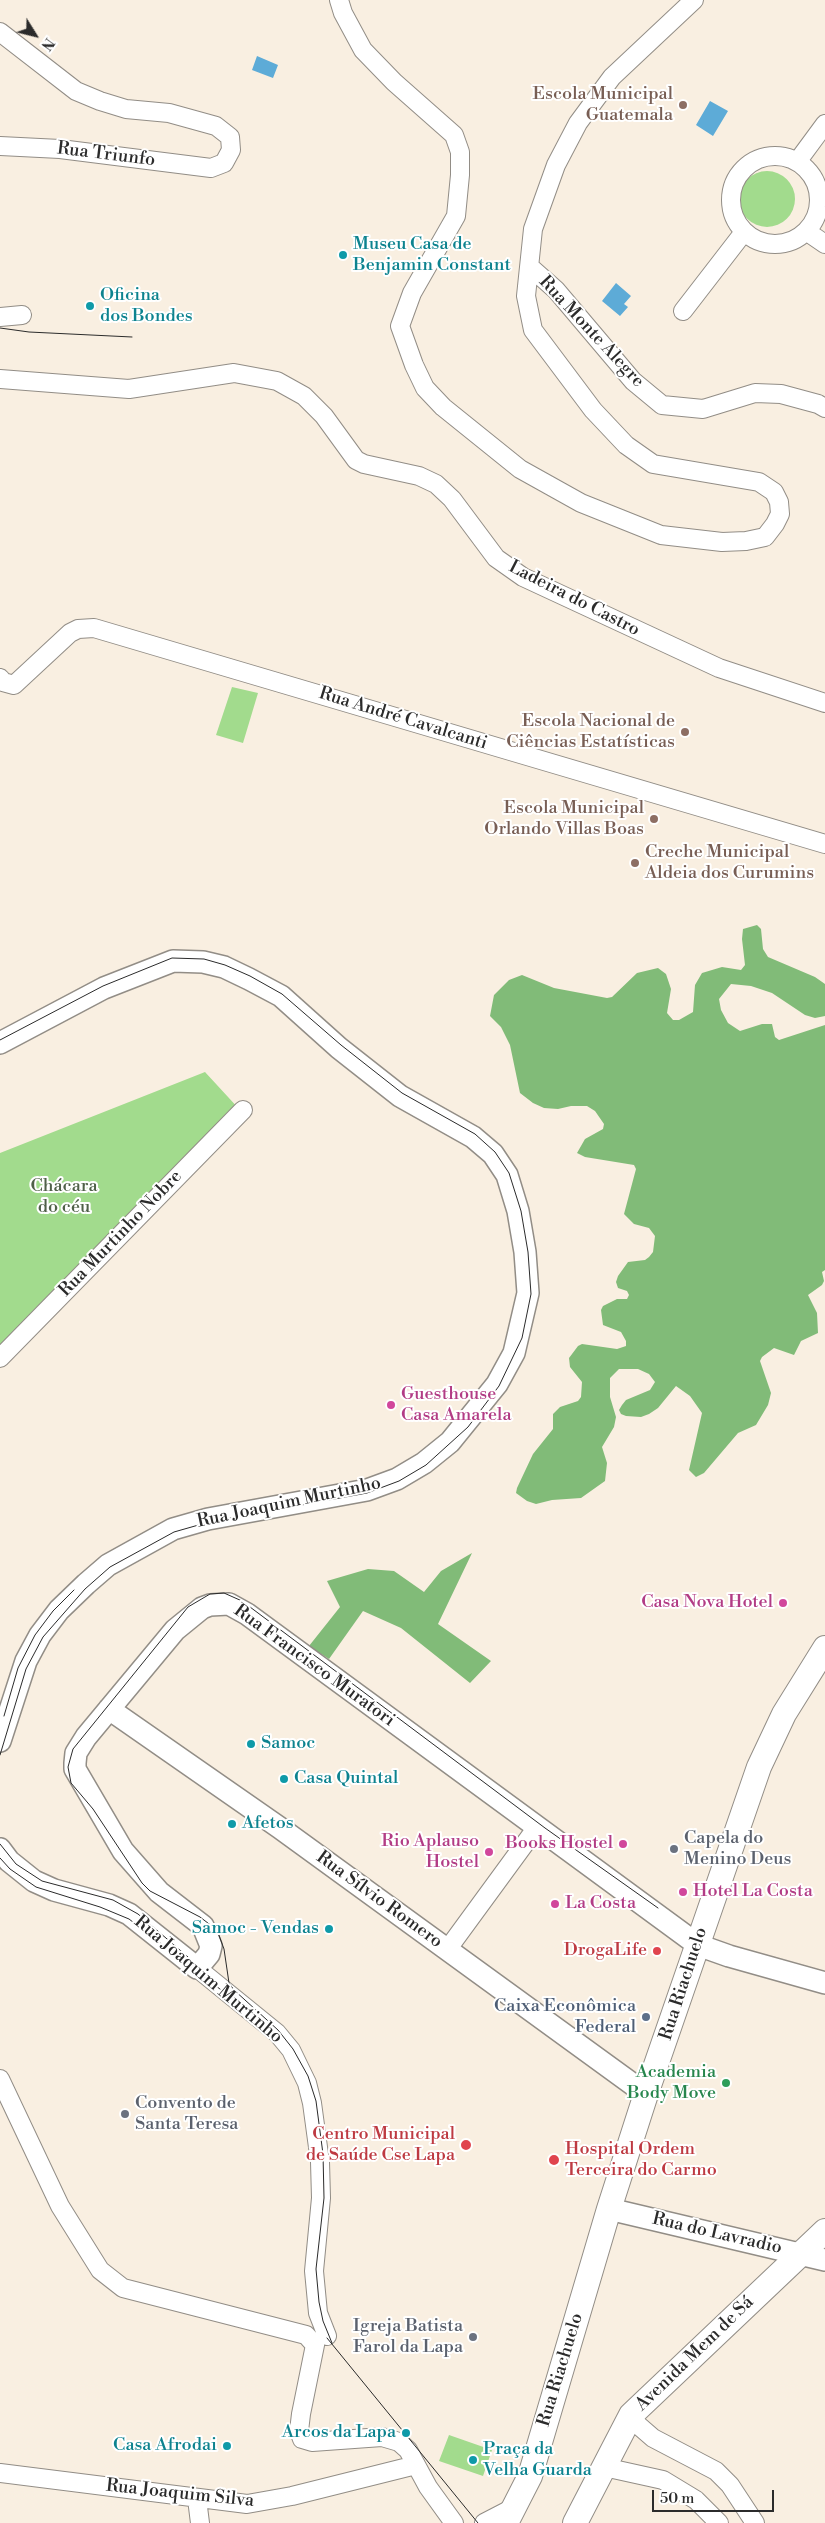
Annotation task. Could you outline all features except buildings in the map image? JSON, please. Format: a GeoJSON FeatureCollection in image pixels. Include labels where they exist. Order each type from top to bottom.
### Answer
{"type":"FeatureCollection","features":[{"type":"Feature","properties":{"kind":"main road","name":"Rua Riachuelo"},"geometry":{"type":"LineString","coordinates":[[518,2514],[609,2209],[646,2094],[759,1767],[779,1722],[825,1648]]}},
{"type":"Feature","properties":{"kind":"main road","name":"Avenida Mem de Sá"},"geometry":{"type":"LineString","coordinates":[[576,2523],[631,2415],[825,2231]]}},
{"type":"Feature","properties":{"kind":"street","name":"Rua Monte Alegre"},"geometry":{"type":"LineString","coordinates":[[338,0],[363,50],[394,82],[454,135],[460,152],[456,216],[412,293],[400,326],[414,365],[426,388],[443,407],[520,469],[581,503],[661,535],[722,542],[746,541],[765,537],[780,514],[779,502],[774,492],[759,482],[654,464],[626,445],[593,410],[533,330],[526,296],[530,267]]}},
{"type":"Feature","properties":{"kind":"street"},"geometry":{"type":"LineString","coordinates":[[530,267],[534,229],[556,165],[578,123],[612,77],[694,0]]}},
{"type":"Feature","properties":{"kind":"street"},"geometry":{"type":"LineString","coordinates":[[0,32],[8,45]]}},
{"type":"Feature","properties":{"kind":"street","name":"Rua Triunfo"},"geometry":{"type":"LineString","coordinates":[[0,146],[60,149],[211,168],[224,163],[231,150],[230,137],[216,126],[169,113],[126,109],[100,101],[76,91],[8,45]]}},
{"type":"Feature","properties":{"kind":"street"},"geometry":{"type":"LineString","coordinates":[[797,162],[825,124]]}},
{"type":"Feature","properties":{"kind":"street"},"geometry":{"type":"LineString","coordinates":[[775,156],[797,162],[811,175],[818,189],[817,211],[806,231],[796,238],[772,244],[760,241],[744,232],[733,213],[731,200],[734,186],[740,174],[750,164],[762,158],[775,156]]}},
{"type":"Feature","properties":{"kind":"street"},"geometry":{"type":"LineString","coordinates":[[806,231],[825,244]]}},
{"type":"Feature","properties":{"kind":"street"},"geometry":{"type":"LineString","coordinates":[[683,312],[744,232]]}},
{"type":"Feature","properties":{"kind":"street","name":"Rua Monte Alegre"},"geometry":{"type":"LineString","coordinates":[[530,267],[556,290],[633,381],[662,405],[703,409],[755,393],[781,394],[818,404],[825,408]]}},
{"type":"Feature","properties":{"kind":"street"},"geometry":{"type":"LineString","coordinates":[[0,317],[22,316]]}},
{"type":"Feature","properties":{"kind":"street","name":"Ladeira do Castro"},"geometry":{"type":"LineString","coordinates":[[0,380],[129,389],[234,374],[277,381],[292,388],[317,410],[356,460],[364,464],[419,476],[436,484],[452,500],[496,558],[523,577],[718,668],[825,703]]}},
{"type":"Feature","properties":{"kind":"street","name":"Rua André Cavalcanti"},"geometry":{"type":"LineString","coordinates":[[0,678],[3,682],[14,685],[70,633],[78,629],[94,628],[825,844]]}},
{"type":"Feature","properties":{"kind":"street","name":"Rua Joaquim Murtinho"},"geometry":{"type":"LineString","coordinates":[[0,1043],[104,988],[173,961],[203,962],[224,967],[281,996],[339,1048],[400,1096],[473,1137],[493,1154],[507,1175],[518,1211],[525,1252],[528,1293],[514,1353],[497,1384],[450,1442],[424,1463],[397,1479],[367,1490],[208,1519],[173,1529],[108,1564],[59,1610],[40,1635],[26,1662],[0,1742]]}},
{"type":"Feature","properties":{"kind":"street","name":"Rua Murtinho Nobre"},"geometry":{"type":"LineString","coordinates":[[0,1358],[243,1110]]}},
{"type":"Feature","properties":{"kind":"street","name":"Rua Francisco Muratori"},"geometry":{"type":"LineString","coordinates":[[197,1968],[209,1954],[211,1946],[203,1926],[144,1877],[123,1851],[74,1769],[78,1749],[108,1709],[184,1621],[194,1612],[210,1605],[229,1604],[247,1614],[698,1945],[728,1956],[825,1983]]}},
{"type":"Feature","properties":{"kind":"street","name":"Rua Sílvio Romero"},"geometry":{"type":"LineString","coordinates":[[108,1709],[280,1828],[646,2094]]}},
{"type":"Feature","properties":{"kind":"street"},"geometry":{"type":"LineString","coordinates":[[447,1950],[537,1828]]}},
{"type":"Feature","properties":{"kind":"street","name":"Rua Joaquim Murtinho"},"geometry":{"type":"LineString","coordinates":[[0,1849],[18,1870],[39,1884],[109,1905],[129,1914],[277,2033],[291,2050],[307,2083],[312,2103],[320,2162],[320,2198],[314,2271],[318,2313],[327,2336]]}},
{"type":"Feature","properties":{"kind":"street"},"geometry":{"type":"LineString","coordinates":[[0,2079],[60,2206],[100,2270],[123,2288],[306,2335],[315,2345],[300,2414],[299,2431],[302,2439],[312,2442],[382,2437],[393,2439],[404,2446],[454,2523]]}},
{"type":"Feature","properties":{"kind":"street","name":"Rua do Lavradio"},"geometry":{"type":"LineString","coordinates":[[609,2209],[825,2260]]}},
{"type":"Feature","properties":{"kind":"street"},"geometry":{"type":"LineString","coordinates":[[631,2415],[638,2425],[653,2438],[716,2472],[730,2485],[755,2523]]}},
{"type":"Feature","properties":{"kind":"street","name":"Rua Joaquim Silva"},"geometry":{"type":"LineString","coordinates":[[0,2474],[247,2504],[268,2502],[416,2465]]}},
{"type":"Feature","properties":{"kind":"street"},"geometry":{"type":"LineString","coordinates":[[604,2467],[663,2480],[696,2500],[718,2523]]}},
{"type":"Feature","properties":{"kind":"street"},"geometry":{"type":"LineString","coordinates":[[197,2499],[200,2523]]}},
{"type":"Feature","properties":{"kind":"street"},"geometry":{"type":"LineString","coordinates":[[484,2523],[518,2514]]}},
{"type":"Feature","properties":{"kind":"green space"},"geometry":{"type":"Polygon","coordinates":[[[767,171],[782,176],[790,184],[795,199],[790,214],[782,222],[767,227],[752,222],[744,214],[739,199],[744,184],[752,176],[767,171]]]}},
{"type":"Feature","properties":{"kind":"green space"},"geometry":{"type":"Polygon","coordinates":[[[232,687],[258,693],[243,743],[216,735],[232,687]]]}},
{"type":"Feature","properties":{"kind":"green space"},"geometry":{"type":"Polygon","coordinates":[[[757,925],[761,929],[763,949],[768,957],[815,977],[825,984],[825,1016],[815,1018],[805,1015],[772,993],[751,986],[731,984],[719,999],[721,1010],[728,1023],[740,1031],[762,1024],[772,1024],[775,1037],[779,1040],[825,1025],[825,1270],[822,1272],[824,1281],[822,1285],[808,1295],[817,1313],[818,1333],[801,1341],[794,1355],[774,1348],[762,1357],[760,1361],[771,1393],[768,1405],[756,1425],[738,1433],[704,1473],[696,1477],[689,1470],[702,1413],[690,1396],[676,1386],[658,1408],[649,1414],[641,1417],[626,1416],[621,1414],[619,1410],[626,1400],[650,1390],[655,1382],[649,1374],[638,1369],[619,1369],[610,1378],[610,1397],[616,1417],[614,1427],[602,1447],[607,1463],[605,1481],[581,1498],[552,1500],[536,1504],[527,1501],[516,1493],[517,1488],[533,1454],[553,1429],[553,1414],[560,1407],[578,1401],[581,1397],[582,1382],[570,1367],[569,1358],[578,1346],[582,1344],[617,1349],[626,1346],[626,1341],[621,1332],[603,1325],[601,1310],[603,1306],[617,1299],[627,1299],[629,1295],[627,1291],[618,1288],[616,1282],[618,1276],[628,1262],[645,1260],[649,1257],[653,1252],[655,1236],[649,1228],[634,1224],[624,1214],[636,1169],[634,1165],[585,1157],[577,1153],[585,1139],[603,1129],[604,1124],[595,1111],[587,1106],[571,1106],[558,1109],[544,1108],[533,1103],[520,1093],[510,1045],[501,1027],[490,1016],[494,995],[509,980],[522,975],[554,988],[607,998],[612,997],[637,973],[658,968],[666,974],[671,989],[667,1013],[673,1020],[679,1020],[693,1012],[695,985],[702,973],[722,967],[741,970],[745,965],[742,939],[743,929],[757,925]]]}},
{"type":"Feature","properties":{"kind":"green space","name":"Chácara do céu"},"geometry":{"type":"Polygon","coordinates":[[[205,1072],[240,1110],[0,1355],[0,1153],[205,1072]]]}},
{"type":"Feature","properties":{"kind":"green space"},"geometry":{"type":"Polygon","coordinates":[[[472,1553],[438,1624],[491,1661],[470,1683],[401,1628],[363,1611],[329,1659],[309,1646],[340,1607],[327,1581],[368,1569],[394,1571],[424,1592],[441,1571],[472,1553]]]}},
{"type":"Feature","properties":{"kind":"green space"},"geometry":{"type":"Polygon","coordinates":[[[449,2435],[492,2450],[483,2476],[439,2461],[449,2435]]]}},
{"type":"Feature","properties":{"kind":"water"},"geometry":{"type":"Polygon","coordinates":[[[257,56],[278,65],[273,78],[252,70],[257,56]]]}},
{"type":"Feature","properties":{"kind":"water"},"geometry":{"type":"Polygon","coordinates":[[[710,101],[728,111],[713,136],[696,125],[710,101]]]}},
{"type":"Feature","properties":{"kind":"water"},"geometry":{"type":"Polygon","coordinates":[[[616,283],[631,296],[624,304],[628,307],[620,316],[602,301],[616,283]]]}},
{"type":"Feature","properties":{"kind":"tram line"},"geometry":{"type":"LineString","coordinates":[[0,328],[29,332],[132,337]]}},
{"type":"Feature","properties":{"kind":"tram line"},"geometry":{"type":"LineString","coordinates":[[0,1040],[103,986],[172,958],[204,959],[225,965],[250,976],[282,994],[341,1045],[402,1093],[475,1134],[495,1152],[509,1173],[521,1211],[528,1252],[531,1294],[522,1338],[499,1386],[468,1427],[426,1465],[399,1481],[367,1493],[209,1522],[174,1532],[110,1567],[85,1589],[43,1637],[26,1669],[0,1755]]}},
{"type":"Feature","properties":{"kind":"tram line"},"geometry":{"type":"LineString","coordinates":[[4,1716],[18,1668],[35,1635],[53,1611],[74,1590]]}},
{"type":"Feature","properties":{"kind":"tram line"},"geometry":{"type":"LineString","coordinates":[[332,2343],[323,2321],[316,2269],[324,2198],[323,2154],[316,2101],[308,2076],[293,2049],[278,2030],[234,1990],[229,1983],[224,1949],[217,1930],[200,1917],[150,1891],[142,1883],[93,1809],[71,1783],[68,1767],[73,1749],[188,1607],[210,1594],[224,1593],[242,1601],[545,1828],[658,1908]]}},
{"type":"Feature","properties":{"kind":"tram line"},"geometry":{"type":"LineString","coordinates":[[0,1844],[16,1864],[42,1881],[113,1900],[138,1914],[188,1957]]}},
{"type":"Feature","properties":{"kind":"tram line"},"geometry":{"type":"LineString","coordinates":[[0,1858],[10,1869],[36,1887],[100,1907],[129,1919],[242,2006]]}},
{"type":"Feature","properties":{"kind":"tram line"},"geometry":{"type":"LineString","coordinates":[[327,2338],[478,2523]]}},
{"type":"Feature","properties":{"kind":"place","name":"Escola Municipal Guatemala"},"geometry":{"type":"Point","coordinates":[683,105]}},
{"type":"Feature","properties":{"kind":"place","name":"Museu Casa de Benjamin Constant"},"geometry":{"type":"Point","coordinates":[343,255]}},
{"type":"Feature","properties":{"kind":"place","name":"Oficina dos Bondes"},"geometry":{"type":"Point","coordinates":[90,306]}},
{"type":"Feature","properties":{"kind":"place","name":"Escola Nacional de Ciências Estatísticas"},"geometry":{"type":"Point","coordinates":[685,732]}},
{"type":"Feature","properties":{"kind":"place","name":"Escola Municipal Orlando Villas Boas"},"geometry":{"type":"Point","coordinates":[654,819]}},
{"type":"Feature","properties":{"kind":"place","name":"Creche Municipal Aldeia dos Curumins"},"geometry":{"type":"Point","coordinates":[635,863]}},
{"type":"Feature","properties":{"kind":"place","name":"Guesthouse Casa Amarela"},"geometry":{"type":"Point","coordinates":[391,1405]}},
{"type":"Feature","properties":{"kind":"place","name":"Casa Nova Hotel"},"geometry":{"type":"Point","coordinates":[783,1603]}},
{"type":"Feature","properties":{"kind":"place","name":"Samoc"},"geometry":{"type":"Point","coordinates":[251,1744]}},
{"type":"Feature","properties":{"kind":"place","name":"Casa Quintal"},"geometry":{"type":"Point","coordinates":[284,1779]}},
{"type":"Feature","properties":{"kind":"place","name":"Afetos"},"geometry":{"type":"Point","coordinates":[232,1824]}},
{"type":"Feature","properties":{"kind":"place","name":"Books Hostel"},"geometry":{"type":"Point","coordinates":[623,1844]}},
{"type":"Feature","properties":{"kind":"place","name":"Capela do Menino Deus"},"geometry":{"type":"Point","coordinates":[674,1849]}},
{"type":"Feature","properties":{"kind":"place","name":"Rio Aplauso Hostel"},"geometry":{"type":"Point","coordinates":[489,1852]}},
{"type":"Feature","properties":{"kind":"place","name":"Hotel La Costa"},"geometry":{"type":"Point","coordinates":[683,1892]}},
{"type":"Feature","properties":{"kind":"place","name":"La Costa"},"geometry":{"type":"Point","coordinates":[555,1904]}},
{"type":"Feature","properties":{"kind":"place","name":"Samoc - Vendas"},"geometry":{"type":"Point","coordinates":[329,1929]}},
{"type":"Feature","properties":{"kind":"place","name":"DrogaLife"},"geometry":{"type":"Point","coordinates":[657,1951]}},
{"type":"Feature","properties":{"kind":"place","name":"Caixa Econômica Federal"},"geometry":{"type":"Point","coordinates":[646,2017]}},
{"type":"Feature","properties":{"kind":"place","name":"Academia Body Move"},"geometry":{"type":"Point","coordinates":[726,2083]}},
{"type":"Feature","properties":{"kind":"place","name":"Convento de Santa Teresa"},"geometry":{"type":"Point","coordinates":[125,2114]}},
{"type":"Feature","properties":{"kind":"place","name":"Centro Municipal de Saúde Cse Lapa"},"geometry":{"type":"Point","coordinates":[466,2145]}},
{"type":"Feature","properties":{"kind":"place","name":"Hospital Ordem Terceira do Carmo"},"geometry":{"type":"Point","coordinates":[554,2160]}},
{"type":"Feature","properties":{"kind":"place","name":"Igreja Batista Farol da Lapa"},"geometry":{"type":"Point","coordinates":[473,2337]}},
{"type":"Feature","properties":{"kind":"place","name":"Arcos da Lapa"},"geometry":{"type":"Point","coordinates":[406,2433]}},
{"type":"Feature","properties":{"kind":"place","name":"Casa Afrodai"},"geometry":{"type":"Point","coordinates":[227,2446]}},
{"type":"Feature","properties":{"kind":"place","name":"Praça da Velha Guarda"},"geometry":{"type":"Point","coordinates":[473,2460]}}]}
